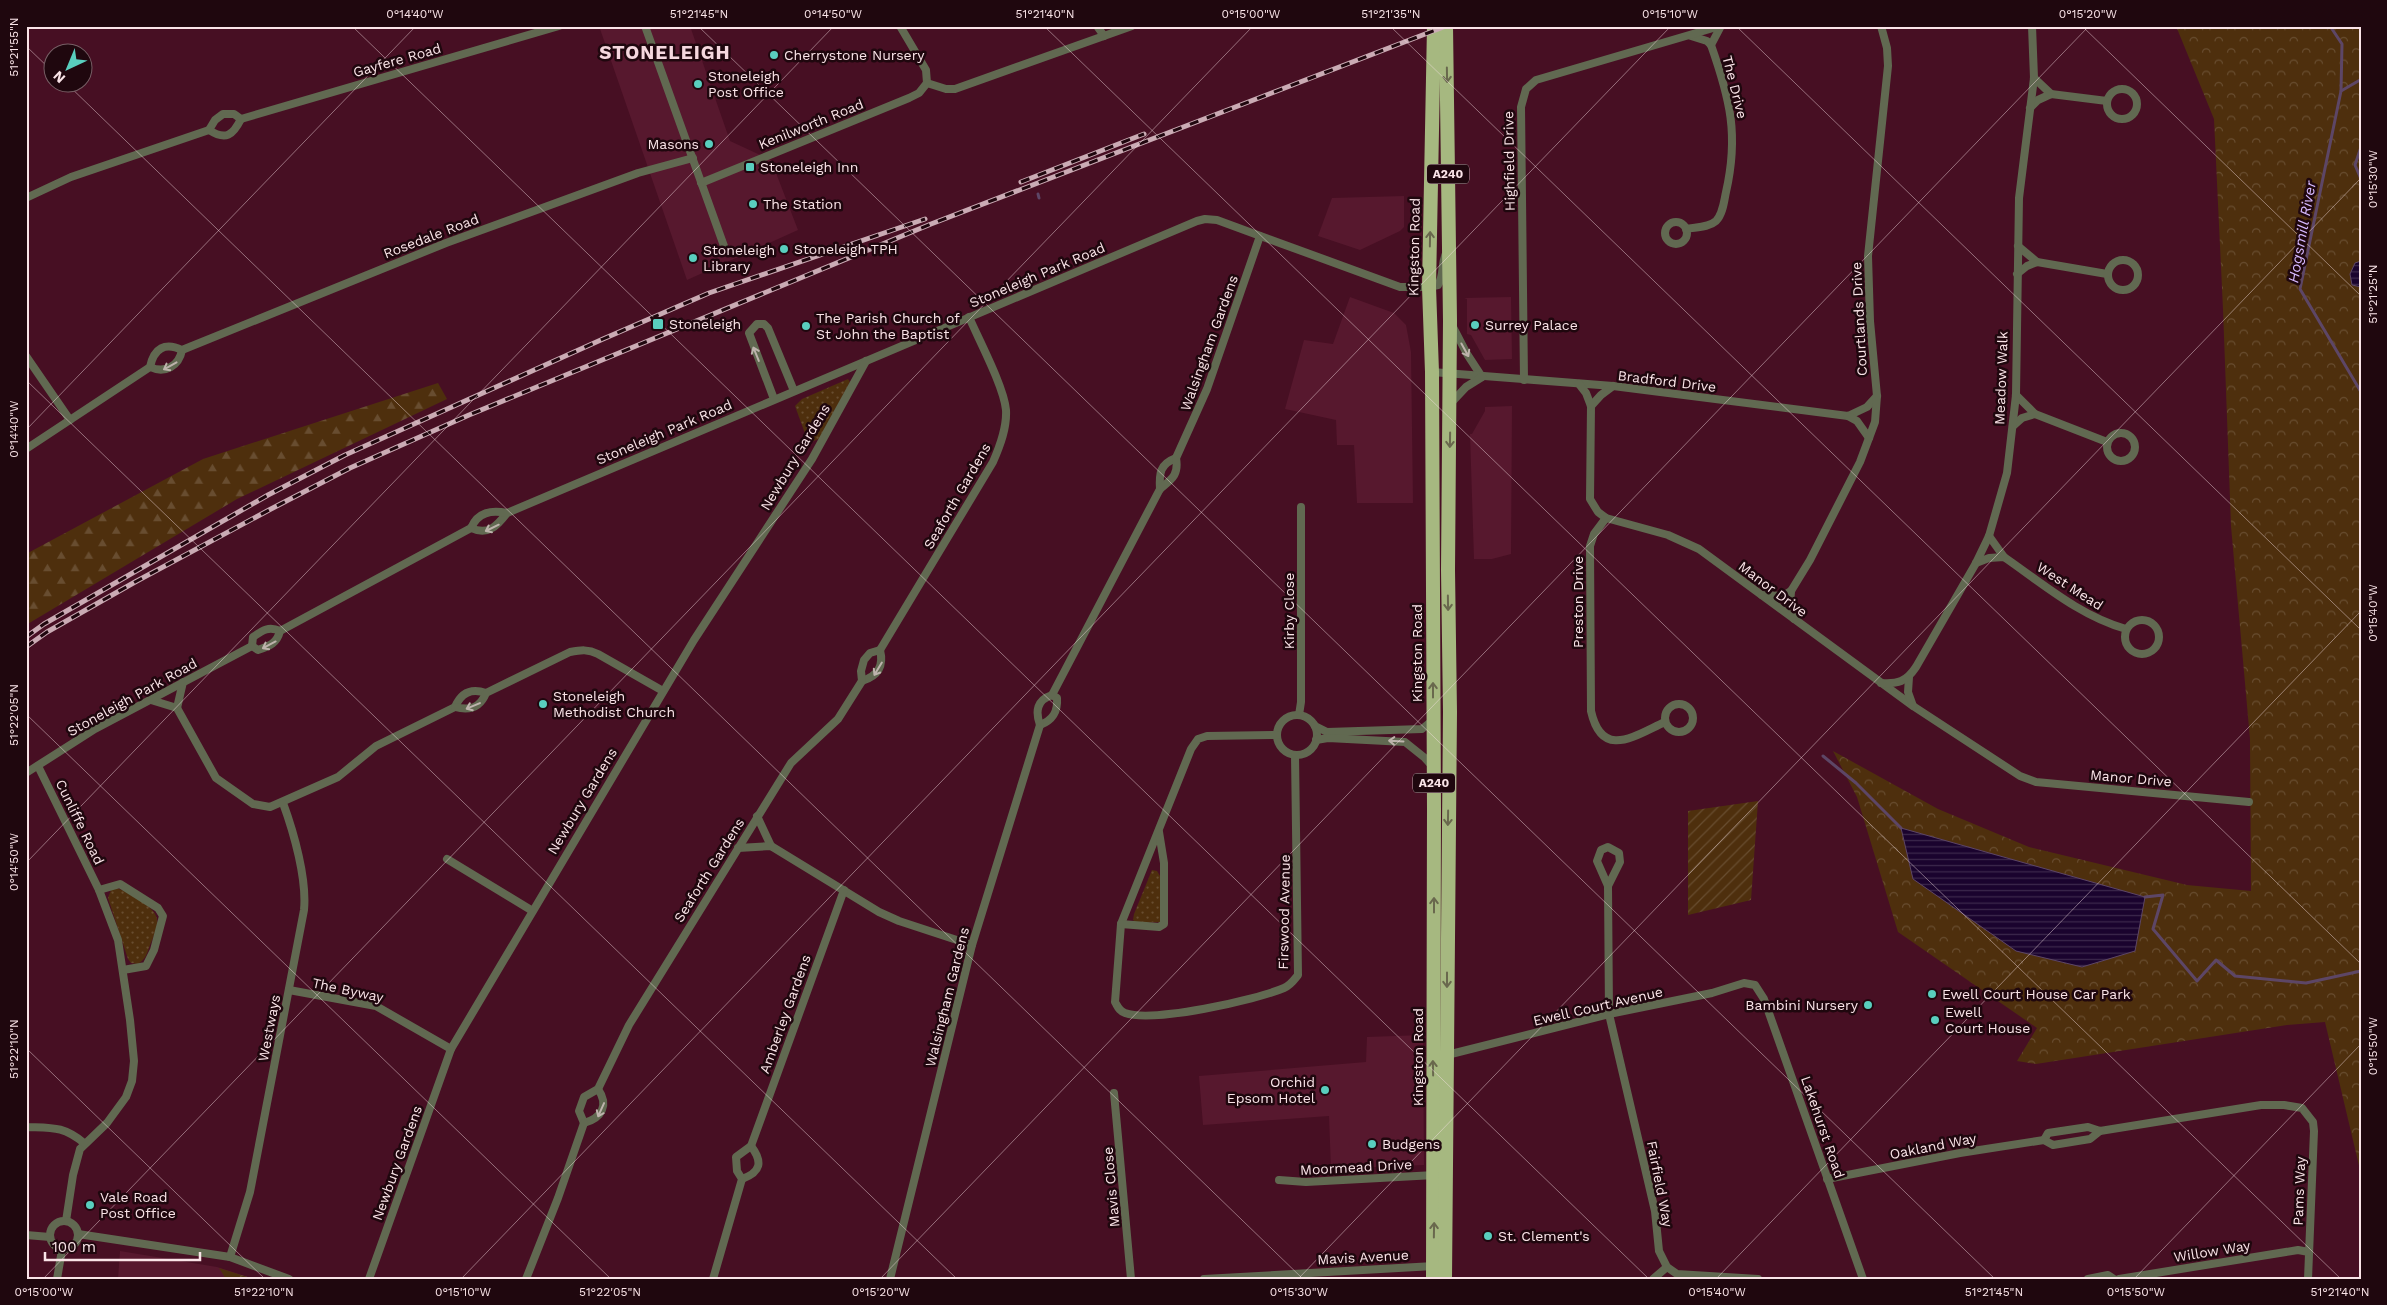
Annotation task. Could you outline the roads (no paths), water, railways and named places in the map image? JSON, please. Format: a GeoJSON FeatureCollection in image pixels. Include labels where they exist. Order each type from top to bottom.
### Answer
{"type":"FeatureCollection","features":[{"type":"Feature","properties":{"kind":"highway","name":"Kingston Road"},"geometry":{"type":"LineString","coordinates":[[1434,26],[1429,287],[1432,372],[1434,1272]]}},
{"type":"Feature","properties":{"kind":"highway","name":"Kingston Road"},"geometry":{"type":"LineString","coordinates":[[1445,1279],[1450,404],[1446,26]]}},
{"type":"Feature","properties":{"kind":"street","name":"Gayfere Road"},"geometry":{"type":"LineString","coordinates":[[209,130],[217,135],[227,135],[235,130],[241,119],[559,26]]}},
{"type":"Feature","properties":{"kind":"street"},"geometry":{"type":"LineString","coordinates":[[645,26],[724,246]]}},
{"type":"Feature","properties":{"kind":"street"},"geometry":{"type":"LineString","coordinates":[[900,26],[926,70],[927,83],[946,89],[955,89],[1132,26]]}},
{"type":"Feature","properties":{"kind":"street"},"geometry":{"type":"LineString","coordinates":[[1097,26],[1104,36]]}},
{"type":"Feature","properties":{"kind":"street","name":"Highfield Drive"},"geometry":{"type":"LineString","coordinates":[[1524,380],[1522,95],[1536,80],[1720,26]]}},
{"type":"Feature","properties":{"kind":"street","name":"The Drive"},"geometry":{"type":"LineString","coordinates":[[1711,45],[1720,26]]}},
{"type":"Feature","properties":{"kind":"street","name":"Courtlands Drive"},"geometry":{"type":"LineString","coordinates":[[1791,591],[1810,560],[1860,462],[1875,422],[1877,396],[1870,322],[1868,256],[1888,66],[1887,48],[1881,26]]}},
{"type":"Feature","properties":{"kind":"street","name":"Meadow Walk"},"geometry":{"type":"LineString","coordinates":[[1909,677],[1990,536],[2007,472],[2016,395],[2019,198],[2034,78],[2032,26]]}},
{"type":"Feature","properties":{"kind":"street","name":"The Drive"},"geometry":{"type":"LineString","coordinates":[[1686,228],[1708,226],[1716,220],[1722,210],[1731,171],[1734,141],[1732,113],[1711,45],[1707,41],[1688,36]]}},
{"type":"Feature","properties":{"kind":"street"},"geometry":{"type":"LineString","coordinates":[[2034,78],[2051,94]]}},
{"type":"Feature","properties":{"kind":"street","name":"Kenilworth Road"},"geometry":{"type":"LineString","coordinates":[[701,183],[910,98],[919,93],[927,83]]}},
{"type":"Feature","properties":{"kind":"street"},"geometry":{"type":"LineString","coordinates":[[2029,109],[2038,100],[2051,94],[2107,101]]}},
{"type":"Feature","properties":{"kind":"street","name":"Gayfere Road"},"geometry":{"type":"LineString","coordinates":[[26,198],[71,177],[209,130],[215,120],[222,114],[234,114],[241,119]]}},
{"type":"Feature","properties":{"kind":"street","name":"Rosedale Road"},"geometry":{"type":"LineString","coordinates":[[26,449],[150,367],[155,351],[162,347],[169,346],[182,350],[446,242],[638,173],[693,158]]}},
{"type":"Feature","properties":{"kind":"street","name":"Stoneleigh Park Road"},"geometry":{"type":"LineString","coordinates":[[471,528],[479,532],[494,528],[507,513],[1197,221],[1205,219],[1217,220],[1357,270],[1390,284],[1409,287],[1429,287]]}},
{"type":"Feature","properties":{"kind":"street","name":"Walsingham Gardens"},"geometry":{"type":"LineString","coordinates":[[892,1278],[972,945],[1040,725],[1037,717],[1038,706],[1042,700],[1052,695],[1160,489],[1176,475],[1178,467],[1176,458],[1207,389],[1260,236]]}},
{"type":"Feature","properties":{"kind":"street"},"geometry":{"type":"LineString","coordinates":[[2018,246],[2037,262],[2107,274]]}},
{"type":"Feature","properties":{"kind":"street"},"geometry":{"type":"LineString","coordinates":[[1429,287],[1435,287],[1443,277],[1442,261],[1449,249]]}},
{"type":"Feature","properties":{"kind":"street"},"geometry":{"type":"LineString","coordinates":[[2124,259],[2133,263],[2138,276],[2133,286],[2124,290],[2110,284],[2107,274],[2111,265],[2124,259]]}},
{"type":"Feature","properties":{"kind":"street"},"geometry":{"type":"LineString","coordinates":[[2017,274],[2027,266],[2037,262]]}},
{"type":"Feature","properties":{"kind":"street","name":"Seaforth Gardens"},"geometry":{"type":"LineString","coordinates":[[526,1279],[584,1123],[579,1111],[584,1097],[598,1089],[629,1025],[791,763],[838,719],[862,681],[861,671],[864,660],[870,653],[880,650],[993,462],[1001,444],[1006,409],[1001,392],[969,317]]}},
{"type":"Feature","properties":{"kind":"street"},"geometry":{"type":"LineString","coordinates":[[1450,322],[1466,354],[1482,377],[1466,387],[1450,404]]}},
{"type":"Feature","properties":{"kind":"street"},"geometry":{"type":"LineString","coordinates":[[774,399],[748,334],[757,324],[764,324],[768,328],[794,391]]}},
{"type":"Feature","properties":{"kind":"street","name":"Rosedale Road"},"geometry":{"type":"LineString","coordinates":[[150,367],[158,370],[171,367],[181,356],[182,350]]}},
{"type":"Feature","properties":{"kind":"street"},"geometry":{"type":"LineString","coordinates":[[26,356],[70,420]]}},
{"type":"Feature","properties":{"kind":"street","name":"Newbury Gardens"},"geometry":{"type":"LineString","coordinates":[[369,1279],[451,1049],[531,910],[699,632],[812,458],[866,361]]}},
{"type":"Feature","properties":{"kind":"street","name":"Bradford Drive"},"geometry":{"type":"LineString","coordinates":[[1432,372],[1613,386],[1848,416]]}},
{"type":"Feature","properties":{"kind":"street"},"geometry":{"type":"LineString","coordinates":[[1579,384],[1586,393],[1591,406],[1590,499],[1598,512],[1606,518]]}},
{"type":"Feature","properties":{"kind":"street"},"geometry":{"type":"LineString","coordinates":[[1591,406],[1601,394],[1613,386]]}},
{"type":"Feature","properties":{"kind":"street"},"geometry":{"type":"LineString","coordinates":[[2016,395],[2035,414],[2107,442]]}},
{"type":"Feature","properties":{"kind":"street"},"geometry":{"type":"LineString","coordinates":[[1848,416],[1867,407],[1877,396]]}},
{"type":"Feature","properties":{"kind":"street"},"geometry":{"type":"LineString","coordinates":[[2013,426],[2022,418],[2035,414]]}},
{"type":"Feature","properties":{"kind":"street"},"geometry":{"type":"LineString","coordinates":[[1848,416],[1857,421],[1869,438]]}},
{"type":"Feature","properties":{"kind":"street","name":"Walsingham Gardens"},"geometry":{"type":"LineString","coordinates":[[1160,489],[1161,468],[1167,461],[1176,458]]}},
{"type":"Feature","properties":{"kind":"street","name":"Kirby Close"},"geometry":{"type":"LineString","coordinates":[[1299,715],[1301,702],[1301,507]]}},
{"type":"Feature","properties":{"kind":"street","name":"Stoneleigh Park Road"},"geometry":{"type":"LineString","coordinates":[[252,646],[258,650],[268,647],[278,640],[280,631],[471,528],[474,521],[486,513],[494,511],[507,513]]}},
{"type":"Feature","properties":{"kind":"street","name":"Manor Drive"},"geometry":{"type":"LineString","coordinates":[[1606,518],[1685,542],[1699,549],[1880,683],[2020,776],[2036,782],[2249,802]]}},
{"type":"Feature","properties":{"kind":"street","name":"Preston Drive"},"geometry":{"type":"LineString","coordinates":[[1606,518],[1594,534],[1590,546],[1591,711],[1593,721],[1600,734],[1614,741],[1623,740],[1665,722]]}},
{"type":"Feature","properties":{"kind":"street","name":"West Mead"},"geometry":{"type":"LineString","coordinates":[[1990,536],[2004,557],[2086,614],[2103,622],[2126,629]]}},
{"type":"Feature","properties":{"kind":"street"},"geometry":{"type":"LineString","coordinates":[[1976,563],[1989,558],[2004,557]]}},
{"type":"Feature","properties":{"kind":"street"},"geometry":{"type":"LineString","coordinates":[[1761,595],[1783,596],[1791,591]]}},
{"type":"Feature","properties":{"kind":"street"},"geometry":{"type":"LineString","coordinates":[[1791,591],[1790,606],[1794,619]]}},
{"type":"Feature","properties":{"kind":"street"},"geometry":{"type":"LineString","coordinates":[[2147,620],[2157,628],[2158,644],[2150,652],[2139,654],[2134,652],[2126,644],[2126,629],[2136,621],[2147,620]]}},
{"type":"Feature","properties":{"kind":"street","name":"Stoneleigh Park Road"},"geometry":{"type":"LineString","coordinates":[[252,646],[253,637],[261,631],[272,627],[280,631]]}},
{"type":"Feature","properties":{"kind":"street","name":"Stoneleigh Park Road"},"geometry":{"type":"LineString","coordinates":[[26,773],[95,729],[252,646]]}},
{"type":"Feature","properties":{"kind":"street"},"geometry":{"type":"LineString","coordinates":[[455,707],[464,710],[474,708],[482,702],[486,693],[570,652],[580,650],[589,650],[598,654],[663,692]]}},
{"type":"Feature","properties":{"kind":"street","name":"Seaforth Gardens"},"geometry":{"type":"LineString","coordinates":[[862,681],[872,678],[880,670],[883,660],[880,650]]}},
{"type":"Feature","properties":{"kind":"street"},"geometry":{"type":"LineString","coordinates":[[1880,683],[1897,684],[1909,677]]}},
{"type":"Feature","properties":{"kind":"street"},"geometry":{"type":"LineString","coordinates":[[1909,677],[1908,692],[1913,706]]}},
{"type":"Feature","properties":{"kind":"street"},"geometry":{"type":"LineString","coordinates":[[183,682],[177,708],[216,778],[253,804],[270,808],[283,804],[344,773],[376,746],[455,707],[459,699],[466,692],[477,690],[486,693]]}},
{"type":"Feature","properties":{"kind":"street","name":"Walsingham Gardens"},"geometry":{"type":"LineString","coordinates":[[1040,725],[1053,718],[1056,711],[1057,698],[1052,695]]}},
{"type":"Feature","properties":{"kind":"street"},"geometry":{"type":"LineString","coordinates":[[150,700],[177,708]]}},
{"type":"Feature","properties":{"kind":"street"},"geometry":{"type":"LineString","coordinates":[[1315,726],[1316,740],[1306,753],[1289,754],[1280,746],[1277,735],[1281,722],[1286,718],[1299,715],[1306,717],[1315,726],[1327,732],[1422,729],[1433,719]]}},
{"type":"Feature","properties":{"kind":"street","name":"Firswood Avenue"},"geometry":{"type":"LineString","coordinates":[[1277,735],[1207,736],[1198,739],[1191,749],[1121,924],[1116,1002],[1118,1009],[1123,1012],[1147,1015],[1180,1013],[1286,988],[1298,975],[1295,755]]}},
{"type":"Feature","properties":{"kind":"street"},"geometry":{"type":"LineString","coordinates":[[1316,740],[1328,738],[1405,742],[1425,758],[1434,769]]}},
{"type":"Feature","properties":{"kind":"street","name":"Cunliffe Road"},"geometry":{"type":"LineString","coordinates":[[38,766],[100,890],[118,940],[124,970],[134,1062],[132,1081],[126,1097],[117,1112],[84,1143],[76,1162],[66,1221]]}},
{"type":"Feature","properties":{"kind":"street","name":"Westways"},"geometry":{"type":"LineString","coordinates":[[230,1257],[250,1192],[305,901],[294,838],[283,804]]}},
{"type":"Feature","properties":{"kind":"street"},"geometry":{"type":"LineString","coordinates":[[757,816],[771,846],[880,912],[899,921],[972,945]]}},
{"type":"Feature","properties":{"kind":"street"},"geometry":{"type":"LineString","coordinates":[[1121,924],[1159,927],[1164,924],[1164,863],[1159,832]]}},
{"type":"Feature","properties":{"kind":"street"},"geometry":{"type":"LineString","coordinates":[[738,848],[771,846]]}},
{"type":"Feature","properties":{"kind":"street"},"geometry":{"type":"LineString","coordinates":[[1608,847],[1619,853],[1620,862],[1608,886],[1597,861],[1601,850],[1608,847]]}},
{"type":"Feature","properties":{"kind":"street"},"geometry":{"type":"LineString","coordinates":[[447,859],[531,910]]}},
{"type":"Feature","properties":{"kind":"street"},"geometry":{"type":"LineString","coordinates":[[100,890],[120,884],[158,908],[163,916],[154,950],[146,966],[124,970]]}},
{"type":"Feature","properties":{"kind":"street","name":"Fairfield Way"},"geometry":{"type":"LineString","coordinates":[[1608,886],[1609,1014],[1656,1211],[1659,1251],[1667,1267]]}},
{"type":"Feature","properties":{"kind":"street","name":"Amberley Gardens"},"geometry":{"type":"LineString","coordinates":[[713,1279],[742,1179],[737,1171],[736,1157],[751,1146],[844,890]]}},
{"type":"Feature","properties":{"kind":"street","name":"Ewell Court Avenue"},"geometry":{"type":"LineString","coordinates":[[1447,1054],[1609,1014],[1712,993],[1744,983],[1755,985]]}},
{"type":"Feature","properties":{"kind":"street","name":"Lakehurst Road"},"geometry":{"type":"LineString","coordinates":[[1755,985],[1764,999],[1863,1279]]}},
{"type":"Feature","properties":{"kind":"street","name":"The Byway"},"geometry":{"type":"LineString","coordinates":[[289,990],[376,1006],[451,1049]]}},
{"type":"Feature","properties":{"kind":"street"},"geometry":{"type":"LineString","coordinates":[[584,1123],[594,1120],[602,1111],[604,1096],[598,1089]]}},
{"type":"Feature","properties":{"kind":"street","name":"Mavis Close"},"geometry":{"type":"LineString","coordinates":[[1114,1093],[1130,1279]]}},
{"type":"Feature","properties":{"kind":"street","name":"Oakland Way"},"geometry":{"type":"LineString","coordinates":[[2044,1140],[2048,1133],[2064,1130],[2088,1127],[2100,1131],[2261,1105],[2284,1105],[2302,1108]]}},
{"type":"Feature","properties":{"kind":"street","name":"Pams Way"},"geometry":{"type":"LineString","coordinates":[[2302,1108],[2314,1125],[2308,1279]]}},
{"type":"Feature","properties":{"kind":"street"},"geometry":{"type":"LineString","coordinates":[[26,1127],[64,1130],[74,1133],[84,1143]]}},
{"type":"Feature","properties":{"kind":"street","name":"Oakland Way"},"geometry":{"type":"LineString","coordinates":[[1827,1179],[1960,1153],[2044,1140],[2052,1145],[2081,1141],[2090,1139],[2100,1131]]}},
{"type":"Feature","properties":{"kind":"street","name":"Amberley Gardens"},"geometry":{"type":"LineString","coordinates":[[742,1179],[752,1175],[759,1164],[758,1156],[751,1146]]}},
{"type":"Feature","properties":{"kind":"street","name":"Moormead Drive"},"geometry":{"type":"LineString","coordinates":[[1279,1180],[1306,1182],[1435,1175]]}},
{"type":"Feature","properties":{"kind":"street"},"geometry":{"type":"LineString","coordinates":[[66,1221],[73,1224],[78,1234],[74,1244],[62,1250],[54,1245],[50,1237],[54,1225],[66,1221]]}},
{"type":"Feature","properties":{"kind":"street"},"geometry":{"type":"LineString","coordinates":[[78,1234],[230,1257],[289,1279]]}},
{"type":"Feature","properties":{"kind":"street"},"geometry":{"type":"LineString","coordinates":[[26,1235],[50,1237]]}},
{"type":"Feature","properties":{"kind":"street"},"geometry":{"type":"LineString","coordinates":[[57,1279],[62,1250]]}},
{"type":"Feature","properties":{"kind":"street","name":"Willow Way"},"geometry":{"type":"LineString","coordinates":[[2119,1279],[2298,1250],[2309,1252]]}},
{"type":"Feature","properties":{"kind":"street"},"geometry":{"type":"LineString","coordinates":[[1653,1279],[1667,1267],[1677,1274],[1758,1279]]}},
{"type":"Feature","properties":{"kind":"street","name":"Mavis Avenue"},"geometry":{"type":"LineString","coordinates":[[1204,1279],[1434,1272]]}},
{"type":"Feature","properties":{"kind":"street"},"geometry":{"type":"LineString","coordinates":[[2088,1279],[2108,1275],[2114,1279]]}},
{"type":"Feature","properties":{"kind":"waterway","name":"Hogsmill River"},"geometry":{"type":"LineString","coordinates":[[2330,26],[2342,44],[2341,91],[2300,289],[2361,392]]}},
{"type":"Feature","properties":{"kind":"waterway"},"geometry":{"type":"LineString","coordinates":[[2341,91],[2360,80]]}},
{"type":"Feature","properties":{"kind":"waterway","name":"Hogsmill River"},"geometry":{"type":"LineString","coordinates":[[2361,147],[2355,165],[2361,179]]}},
{"type":"Feature","properties":{"kind":"waterway"},"geometry":{"type":"LineString","coordinates":[[1038,194],[1039,198]]}},
{"type":"Feature","properties":{"kind":"waterway"},"geometry":{"type":"LineString","coordinates":[[1823,756],[1856,783],[1901,828]]}},
{"type":"Feature","properties":{"kind":"waterway"},"geometry":{"type":"LineString","coordinates":[[2145,897],[2163,895],[2153,929],[2197,981],[2216,960],[2235,976],[2306,983],[2361,971]]}},
{"type":"Feature","properties":{"kind":"railway"},"geometry":{"type":"LineString","coordinates":[[26,647],[47,632],[135,582],[269,510],[350,468],[469,415],[931,224],[1446,26]]}},
{"type":"Feature","properties":{"kind":"railway"},"geometry":{"type":"LineString","coordinates":[[1021,182],[1144,134]]}},
{"type":"Feature","properties":{"kind":"railway"},"geometry":{"type":"LineString","coordinates":[[26,637],[44,624],[268,495],[345,455],[709,293],[925,219]]}},
{"type":"Feature","properties":{"kind":"place","name":"Cherrystone Nursery"},"geometry":{"type":"Point","coordinates":[774,55]}},
{"type":"Feature","properties":{"kind":"place","name":"Stoneleigh Post Office"},"geometry":{"type":"Point","coordinates":[698,84]}},
{"type":"Feature","properties":{"kind":"place","name":"Masons"},"geometry":{"type":"Point","coordinates":[709,144]}},
{"type":"Feature","properties":{"kind":"place","name":"Stoneleigh Inn"},"geometry":{"type":"Point","coordinates":[750,167]}},
{"type":"Feature","properties":{"kind":"place","name":"The Station"},"geometry":{"type":"Point","coordinates":[753,204]}},
{"type":"Feature","properties":{"kind":"place","name":"Stoneleigh TPH"},"geometry":{"type":"Point","coordinates":[784,249]}},
{"type":"Feature","properties":{"kind":"place","name":"Stoneleigh Library"},"geometry":{"type":"Point","coordinates":[693,258]}},
{"type":"Feature","properties":{"kind":"place","name":"Stoneleigh"},"geometry":{"type":"Point","coordinates":[658,324]}},
{"type":"Feature","properties":{"kind":"place","name":"Surrey Palace"},"geometry":{"type":"Point","coordinates":[1475,325]}},
{"type":"Feature","properties":{"kind":"place","name":"The Parish Church of St John the Baptist"},"geometry":{"type":"Point","coordinates":[806,326]}},
{"type":"Feature","properties":{"kind":"place","name":"Stoneleigh Methodist Church"},"geometry":{"type":"Point","coordinates":[543,704]}},
{"type":"Feature","properties":{"kind":"place","name":"Ewell Court House Car Park"},"geometry":{"type":"Point","coordinates":[1932,994]}},
{"type":"Feature","properties":{"kind":"place","name":"Bambini Nursery"},"geometry":{"type":"Point","coordinates":[1868,1005]}},
{"type":"Feature","properties":{"kind":"place","name":"Ewell Court House"},"geometry":{"type":"Point","coordinates":[1935,1020]}},
{"type":"Feature","properties":{"kind":"place","name":"Orchid Epsom Hotel"},"geometry":{"type":"Point","coordinates":[1325,1090]}},
{"type":"Feature","properties":{"kind":"place","name":"Budgens"},"geometry":{"type":"Point","coordinates":[1372,1144]}},
{"type":"Feature","properties":{"kind":"place","name":"Vale Road Post Office"},"geometry":{"type":"Point","coordinates":[90,1205]}},
{"type":"Feature","properties":{"kind":"place","name":"St. Clement's"},"geometry":{"type":"Point","coordinates":[1488,1236]}},
{"type":"Feature","properties":{"kind":"district","name":"STONELEIGH"},"geometry":{"type":"Point","coordinates":[665,52]}}]}
